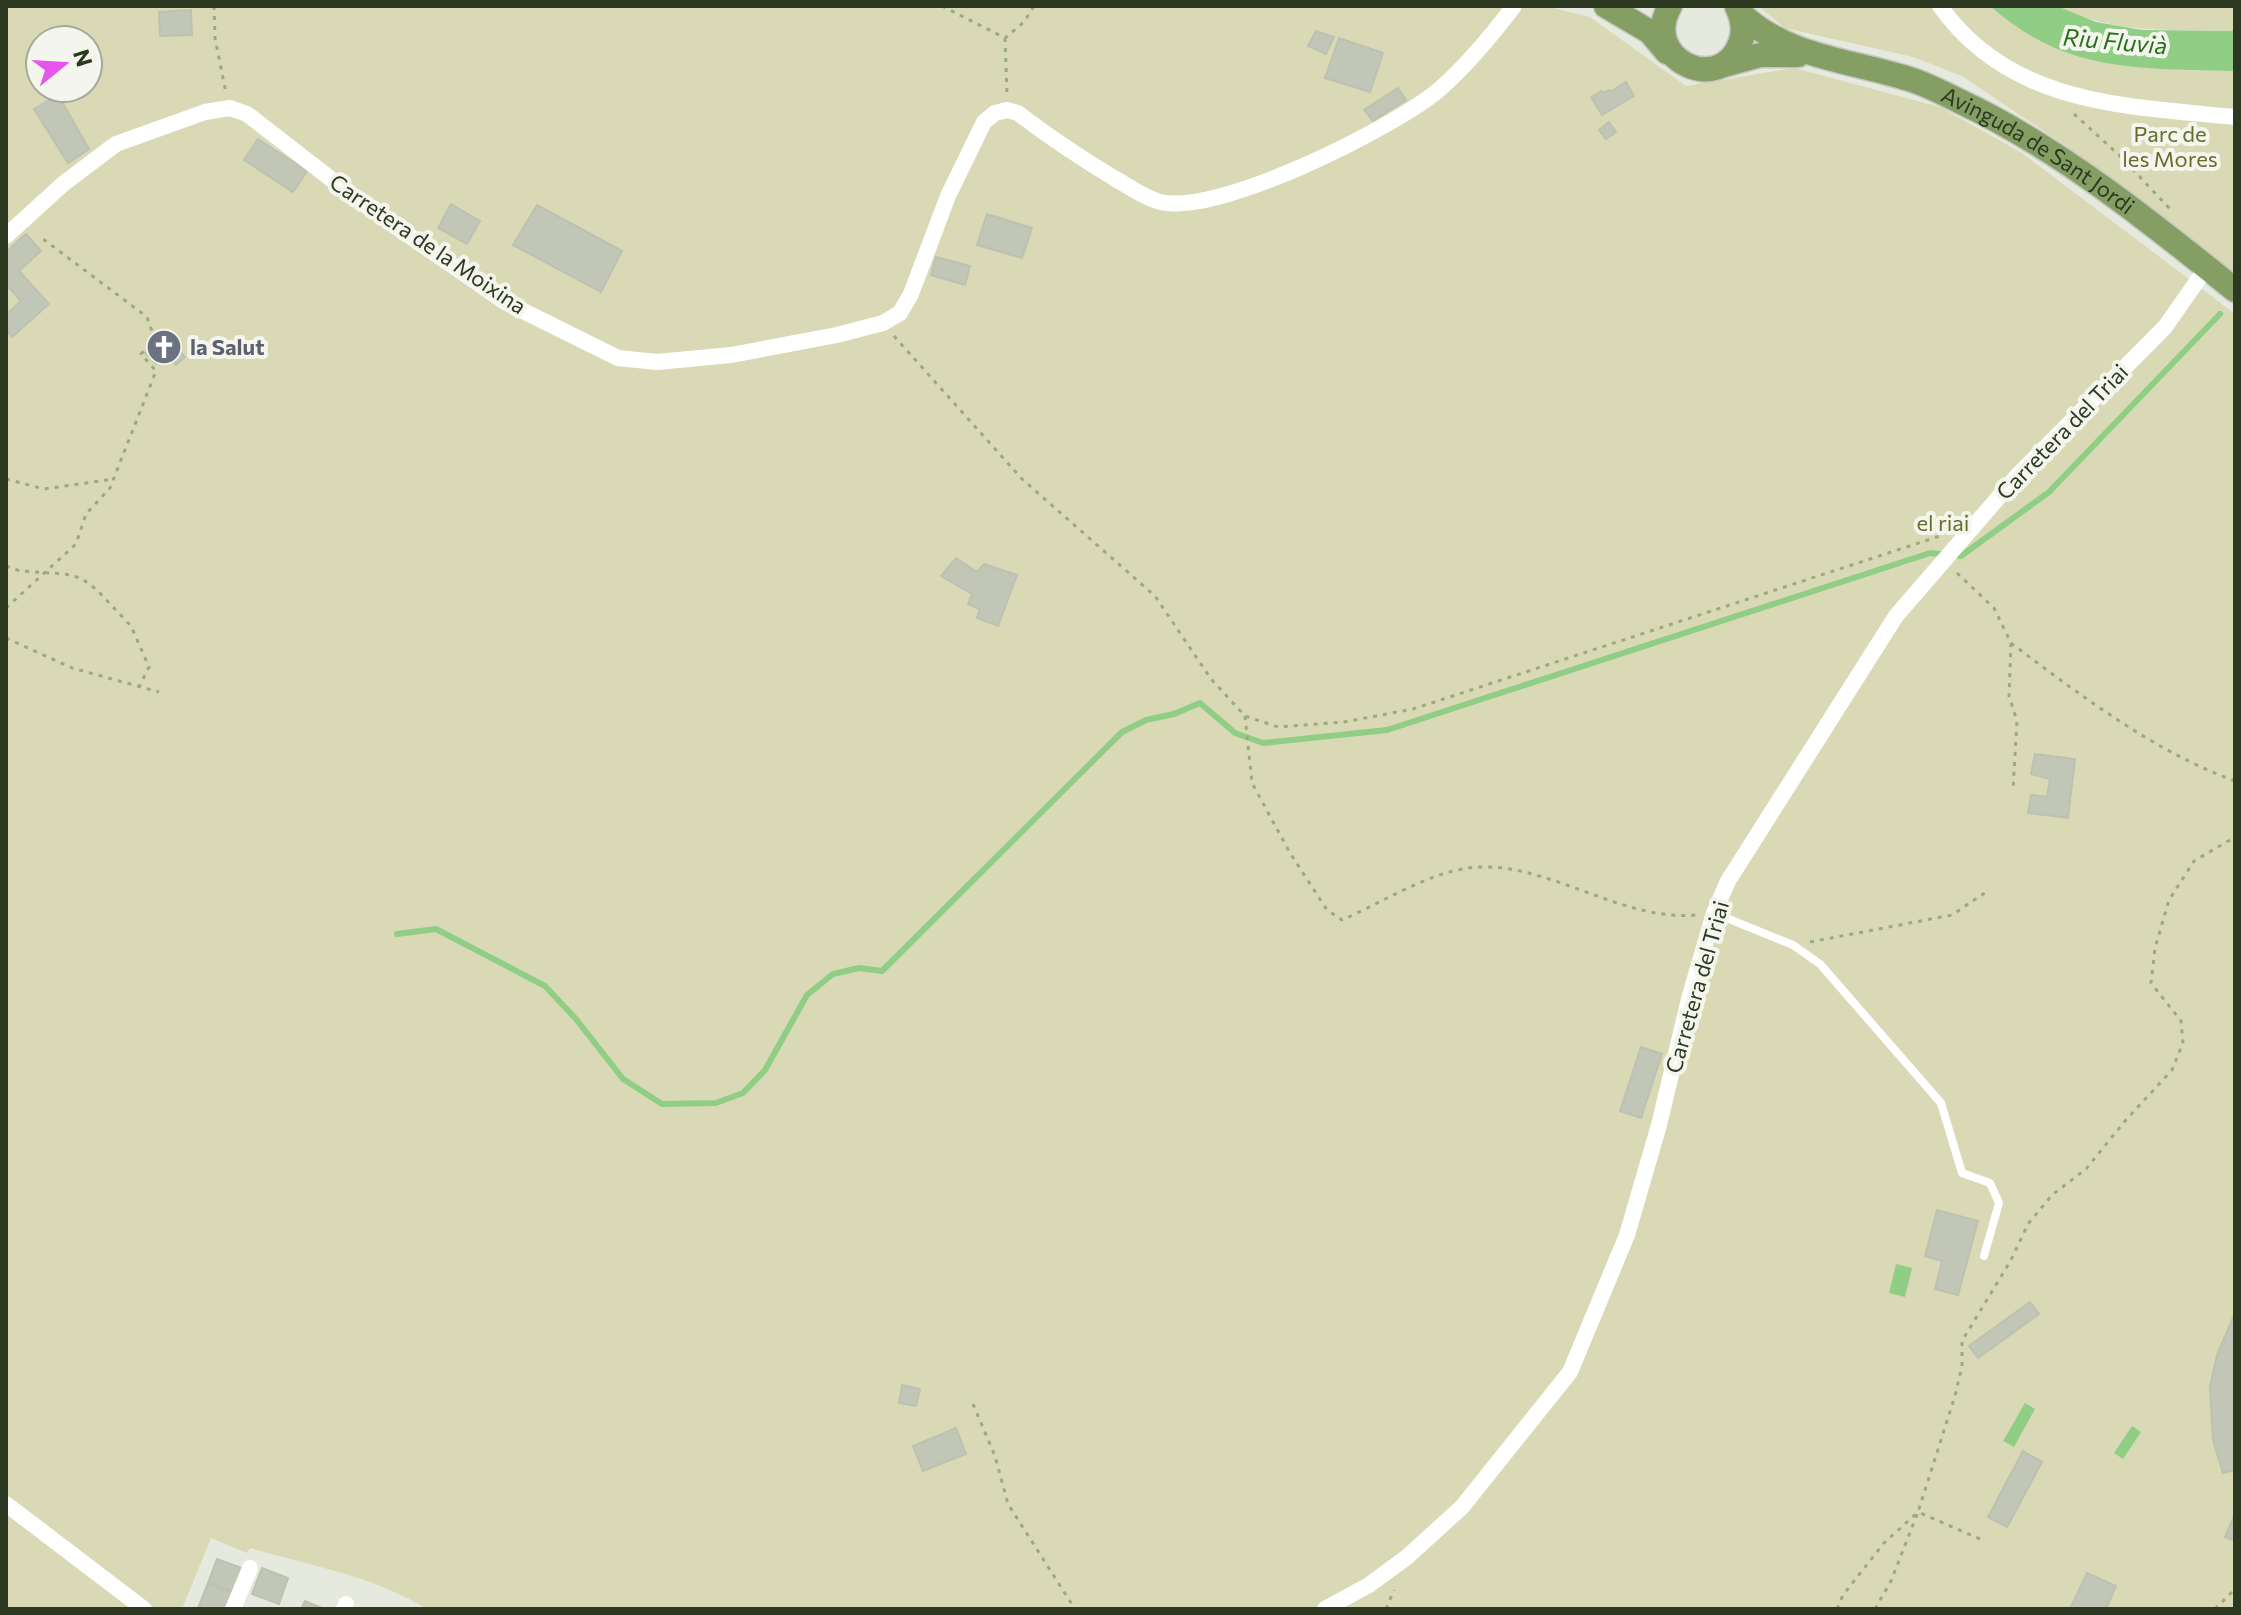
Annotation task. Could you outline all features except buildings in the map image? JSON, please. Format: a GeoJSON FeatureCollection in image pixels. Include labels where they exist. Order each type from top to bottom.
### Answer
{"type":"FeatureCollection","features":[{"type":"Feature","properties":{"kind":"main road"},"geometry":{"type":"LineString","coordinates":[[1606,6],[1643,26],[1676,58],[1694,68],[1718,67],[1738,49],[1743,32],[1738,10]]}},
{"type":"Feature","properties":{"kind":"main road"},"geometry":{"type":"LineString","coordinates":[[1670,6],[1663,28],[1667,46],[1676,58]]}},
{"type":"Feature","properties":{"kind":"main road","name":"Avinguda de Sant Jordi"},"geometry":{"type":"LineString","coordinates":[[1738,10],[1777,41],[1816,55],[1911,79],[1999,120],[2051,152],[2235,290]]}},
{"type":"Feature","properties":{"kind":"main road","name":"Avinguda de Sant Jordi"},"geometry":{"type":"LineString","coordinates":[[1718,67],[1760,55],[1816,55]]}},
{"type":"Feature","properties":{"kind":"street"},"geometry":{"type":"LineString","coordinates":[[883,323],[900,313],[911,294],[948,196],[984,122],[995,113],[1007,110],[1018,113],[1084,160],[1158,202],[1202,202],[1233,194],[1353,144],[1440,90],[1489,39],[1514,6]]}},
{"type":"Feature","properties":{"kind":"street"},"geometry":{"type":"LineString","coordinates":[[1940,6],[1966,36],[1990,56],[2019,76],[2045,87],[2087,99],[2135,107],[2235,117]]}},
{"type":"Feature","properties":{"kind":"street"},"geometry":{"type":"LineString","coordinates":[[6,236],[63,184],[116,144],[205,112],[230,108]]}},
{"type":"Feature","properties":{"kind":"street","name":"Carretera de la Moixina"},"geometry":{"type":"LineString","coordinates":[[230,108],[247,114],[358,200],[505,302],[618,358],[657,362],[731,355],[883,323]]}},
{"type":"Feature","properties":{"kind":"street","name":"Carretera del Triai"},"geometry":{"type":"LineString","coordinates":[[1325,1609],[1369,1585],[1407,1557],[1462,1507],[1570,1372],[1627,1235],[1659,1125],[1689,999],[1714,913],[1728,881],[1896,616],[2017,476],[2165,327],[2207,267]]}},
{"type":"Feature","properties":{"kind":"street"},"geometry":{"type":"LineString","coordinates":[[6,1504],[144,1609]]}},
{"type":"Feature","properties":{"kind":"street"},"geometry":{"type":"LineString","coordinates":[[233,1609],[250,1568]]}},
{"type":"Feature","properties":{"kind":"lane"},"geometry":{"type":"LineString","coordinates":[[1714,913],[1793,945],[1820,964],[1941,1103],[1962,1173],[1990,1183],[1999,1203],[1984,1256]]}},
{"type":"Feature","properties":{"kind":"path"},"geometry":{"type":"LineString","coordinates":[[214,6],[215,38],[230,108]]}},
{"type":"Feature","properties":{"kind":"path"},"geometry":{"type":"LineString","coordinates":[[942,6],[1005,38]]}},
{"type":"Feature","properties":{"kind":"path"},"geometry":{"type":"LineString","coordinates":[[1005,38],[1024,22],[1034,6]]}},
{"type":"Feature","properties":{"kind":"path"},"geometry":{"type":"LineString","coordinates":[[1005,38],[1007,110]]}},
{"type":"Feature","properties":{"kind":"path"},"geometry":{"type":"LineString","coordinates":[[2045,87],[2120,156],[2177,217]]}},
{"type":"Feature","properties":{"kind":"path"},"geometry":{"type":"LineString","coordinates":[[6,608],[76,544],[86,514],[110,488],[156,371],[141,354],[155,340],[147,317],[43,239]]}},
{"type":"Feature","properties":{"kind":"path"},"geometry":{"type":"LineString","coordinates":[[883,323],[1022,479],[1155,596],[1211,679],[1245,716],[1278,727],[1344,722],[1413,709],[1973,525]]}},
{"type":"Feature","properties":{"kind":"path"},"geometry":{"type":"LineString","coordinates":[[6,479],[44,489],[114,479]]}},
{"type":"Feature","properties":{"kind":"path"},"geometry":{"type":"LineString","coordinates":[[1943,560],[1994,608],[2011,643],[2082,696],[2198,768],[2235,781]]}},
{"type":"Feature","properties":{"kind":"path"},"geometry":{"type":"LineString","coordinates":[[6,566],[20,571],[81,578],[124,617],[149,667],[139,687]]}},
{"type":"Feature","properties":{"kind":"path"},"geometry":{"type":"LineString","coordinates":[[6,638],[72,668],[159,692]]}},
{"type":"Feature","properties":{"kind":"path"},"geometry":{"type":"LineString","coordinates":[[2011,643],[2009,696],[2017,721],[2013,790]]}},
{"type":"Feature","properties":{"kind":"path"},"geometry":{"type":"LineString","coordinates":[[1245,716],[1252,783],[1297,864],[1327,910],[1342,920],[1412,886],[1468,868],[1506,870],[1541,877],[1604,900],[1673,917],[1714,913]]}},
{"type":"Feature","properties":{"kind":"path"},"geometry":{"type":"LineString","coordinates":[[1875,1609],[1891,1581],[1918,1512],[1955,1396],[1962,1366],[1962,1341],[2011,1260],[2028,1224],[2052,1195],[2086,1169],[2172,1070],[2183,1043],[2181,1021],[2151,983],[2155,948],[2169,900],[2194,861],[2235,837]]}},
{"type":"Feature","properties":{"kind":"path"},"geometry":{"type":"LineString","coordinates":[[1793,945],[1952,915],[1989,890]]}},
{"type":"Feature","properties":{"kind":"path"},"geometry":{"type":"LineString","coordinates":[[973,1404],[995,1456],[1008,1504],[1075,1609]]}},
{"type":"Feature","properties":{"kind":"path"},"geometry":{"type":"LineString","coordinates":[[1918,1512],[1980,1539]]}},
{"type":"Feature","properties":{"kind":"path"},"geometry":{"type":"LineString","coordinates":[[1837,1609],[1843,1595],[1884,1543],[1918,1512]]}},
{"type":"Feature","properties":{"kind":"path"},"geometry":{"type":"LineString","coordinates":[[2215,1609],[2235,1589]]}},
{"type":"Feature","properties":{"kind":"green space","name":"el riai"},"geometry":{"type":"Polygon","coordinates":[[[6,6],[1545,6],[1590,17],[1686,86],[1794,68],[1940,107],[2022,153],[2235,314],[2235,1609],[427,1609],[363,1580],[250,1548],[247,1553],[211,1538],[182,1609],[6,1609],[6,6]]]}},
{"type":"Feature","properties":{"kind":"green space","name":"Parc de les Mores"},"geometry":{"type":"Polygon","coordinates":[[[1758,6],[1990,6],[2019,27],[2077,55],[2136,67],[2235,71],[2235,276],[2078,154],[1962,76],[1913,57],[1785,28],[1758,6]]]}},
{"type":"Feature","properties":{"kind":"green space"},"geometry":{"type":"Polygon","coordinates":[[[2057,6],[2235,6],[2235,31],[2144,29],[2101,22],[2057,6]]]}},
{"type":"Feature","properties":{"kind":"water","name":"Riu Fluvià"},"geometry":{"type":"Polygon","coordinates":[[[1990,6],[2057,6],[2096,22],[2142,30],[2235,31],[2235,71],[2136,67],[2076,56],[2019,28],[1990,6]]]}},
{"type":"Feature","properties":{"kind":"water"},"geometry":{"type":"Polygon","coordinates":[[[1896,1264],[1912,1268],[1905,1297],[1889,1293],[1896,1264]]]}},
{"type":"Feature","properties":{"kind":"water"},"geometry":{"type":"Polygon","coordinates":[[[2025,1403],[2035,1409],[2014,1447],[2003,1441],[2025,1403]]]}},
{"type":"Feature","properties":{"kind":"water"},"geometry":{"type":"Polygon","coordinates":[[[2132,1426],[2141,1432],[2123,1459],[2114,1453],[2132,1426]]]}},
{"type":"Feature","properties":{"kind":"waterway"},"geometry":{"type":"LineString","coordinates":[[397,934],[436,929],[545,986],[576,1019],[623,1079],[662,1104],[716,1103],[743,1093],[765,1070],[807,995],[833,974],[859,968],[882,971],[1122,732],[1146,720],[1174,714],[1200,703],[1235,733],[1263,743],[1387,730],[1930,553],[1961,556],[2049,492],[2220,314]]}},
{"type":"Feature","properties":{"kind":"place","name":"la Salut"},"geometry":{"type":"Point","coordinates":[164,347]}}]}
